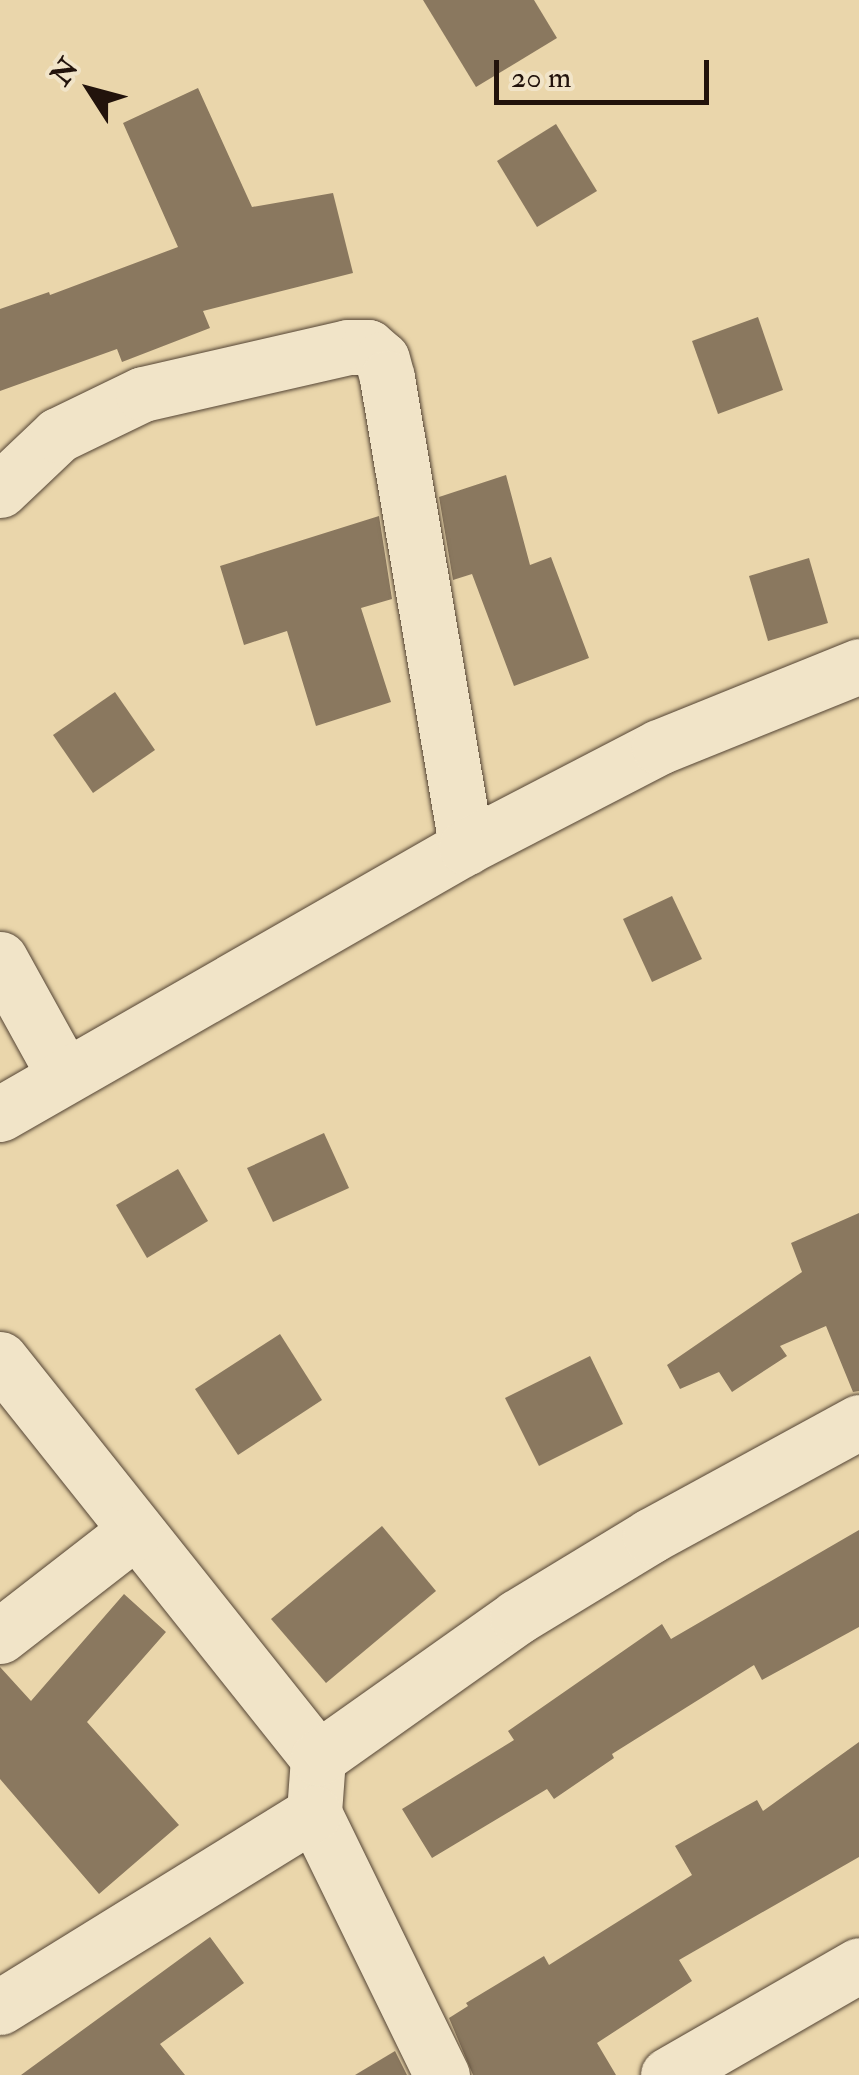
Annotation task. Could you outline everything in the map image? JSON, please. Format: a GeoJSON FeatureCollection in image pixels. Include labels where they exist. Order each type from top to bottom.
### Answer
{"type":"FeatureCollection","features":[{"type":"Feature","properties":{"kind":"street"},"geometry":{"type":"LineString","coordinates":[[0,490],[58,435],[143,394],[348,346],[368,347],[382,359],[388,378],[466,847]]}},
{"type":"Feature","properties":{"kind":"street"},"geometry":{"type":"LineString","coordinates":[[0,1114],[466,847],[659,747],[859,666]]}},
{"type":"Feature","properties":{"kind":"street"},"geometry":{"type":"LineString","coordinates":[[0,959],[64,1075]]}},
{"type":"Feature","properties":{"kind":"street"},"geometry":{"type":"LineString","coordinates":[[0,1359],[134,1532],[318,1758],[314,1813],[442,2075]]}},
{"type":"Feature","properties":{"kind":"street"},"geometry":{"type":"LineString","coordinates":[[318,1758],[518,1617],[650,1536],[859,1422]]}},
{"type":"Feature","properties":{"kind":"street"},"geometry":{"type":"LineString","coordinates":[[0,1636],[134,1532]]}},
{"type":"Feature","properties":{"kind":"street"},"geometry":{"type":"LineString","coordinates":[[0,2008],[314,1813]]}},
{"type":"Feature","properties":{"kind":"street"},"geometry":{"type":"LineString","coordinates":[[668,2075],[859,1965]]}},
{"type":"Feature","properties":{"kind":"building"},"geometry":{"type":"Polygon","coordinates":[[[423,0],[534,0],[557,38],[476,87],[423,0]]]}},
{"type":"Feature","properties":{"kind":"building"},"geometry":{"type":"Polygon","coordinates":[[[198,88],[252,207],[333,193],[353,273],[203,311],[210,328],[122,362],[117,349],[0,391],[0,309],[49,292],[50,295],[178,247],[123,123],[198,88]]]}},
{"type":"Feature","properties":{"kind":"building"},"geometry":{"type":"Polygon","coordinates":[[[556,124],[597,191],[537,227],[497,161],[556,124]]]}},
{"type":"Feature","properties":{"kind":"building"},"geometry":{"type":"Polygon","coordinates":[[[758,317],[783,390],[718,414],[692,341],[758,317]]]}},
{"type":"Feature","properties":{"kind":"building"},"geometry":{"type":"Polygon","coordinates":[[[506,475],[530,565],[551,557],[589,658],[514,686],[472,574],[453,580],[439,497],[506,475]]]}},
{"type":"Feature","properties":{"kind":"building"},"geometry":{"type":"Polygon","coordinates":[[[379,516],[392,599],[361,608],[391,702],[316,726],[287,631],[244,645],[220,566],[379,516]]]}},
{"type":"Feature","properties":{"kind":"building"},"geometry":{"type":"Polygon","coordinates":[[[809,558],[828,623],[768,641],[749,576],[809,558]]]}},
{"type":"Feature","properties":{"kind":"building"},"geometry":{"type":"Polygon","coordinates":[[[115,692],[155,750],[93,793],[53,735],[115,692]]]}},
{"type":"Feature","properties":{"kind":"building"},"geometry":{"type":"Polygon","coordinates":[[[672,896],[702,959],[652,982],[623,919],[672,896]]]}},
{"type":"Feature","properties":{"kind":"building"},"geometry":{"type":"Polygon","coordinates":[[[324,1133],[349,1188],[273,1222],[247,1168],[324,1133]]]}},
{"type":"Feature","properties":{"kind":"building"},"geometry":{"type":"Polygon","coordinates":[[[178,1169],[208,1221],[147,1258],[116,1205],[178,1169]]]}},
{"type":"Feature","properties":{"kind":"building"},"geometry":{"type":"Polygon","coordinates":[[[859,1213],[859,1391],[853,1392],[826,1326],[780,1346],[787,1356],[732,1392],[719,1372],[680,1389],[667,1365],[802,1272],[791,1243],[859,1213]]]}},
{"type":"Feature","properties":{"kind":"building"},"geometry":{"type":"Polygon","coordinates":[[[280,1334],[322,1400],[238,1455],[195,1389],[280,1334]]]}},
{"type":"Feature","properties":{"kind":"building"},"geometry":{"type":"Polygon","coordinates":[[[590,1356],[623,1424],[539,1466],[505,1398],[590,1356]]]}},
{"type":"Feature","properties":{"kind":"building"},"geometry":{"type":"Polygon","coordinates":[[[382,1526],[436,1591],[326,1683],[271,1619],[382,1526]]]}},
{"type":"Feature","properties":{"kind":"building"},"geometry":{"type":"Polygon","coordinates":[[[859,1530],[859,1627],[762,1680],[754,1665],[612,1754],[614,1758],[554,1799],[547,1789],[432,1858],[402,1809],[514,1740],[508,1731],[662,1624],[671,1639],[859,1530]]]}},
{"type":"Feature","properties":{"kind":"building"},"geometry":{"type":"Polygon","coordinates":[[[124,1594],[166,1632],[87,1722],[179,1825],[99,1894],[0,1779],[0,1667],[31,1701],[124,1594]]]}},
{"type":"Feature","properties":{"kind":"building"},"geometry":{"type":"Polygon","coordinates":[[[859,1742],[859,1857],[679,1960],[692,1981],[597,2043],[616,2075],[473,2075],[449,2018],[468,2006],[466,2003],[544,1956],[549,1965],[692,1875],[675,1846],[757,1800],[763,1811],[859,1742]]]}},
{"type":"Feature","properties":{"kind":"building"},"geometry":{"type":"Polygon","coordinates":[[[210,1937],[244,1983],[160,2044],[185,2075],[21,2075],[210,1937]]]}},
{"type":"Feature","properties":{"kind":"building"},"geometry":{"type":"Polygon","coordinates":[[[395,2051],[407,2075],[355,2075],[395,2051]]]}}]}
